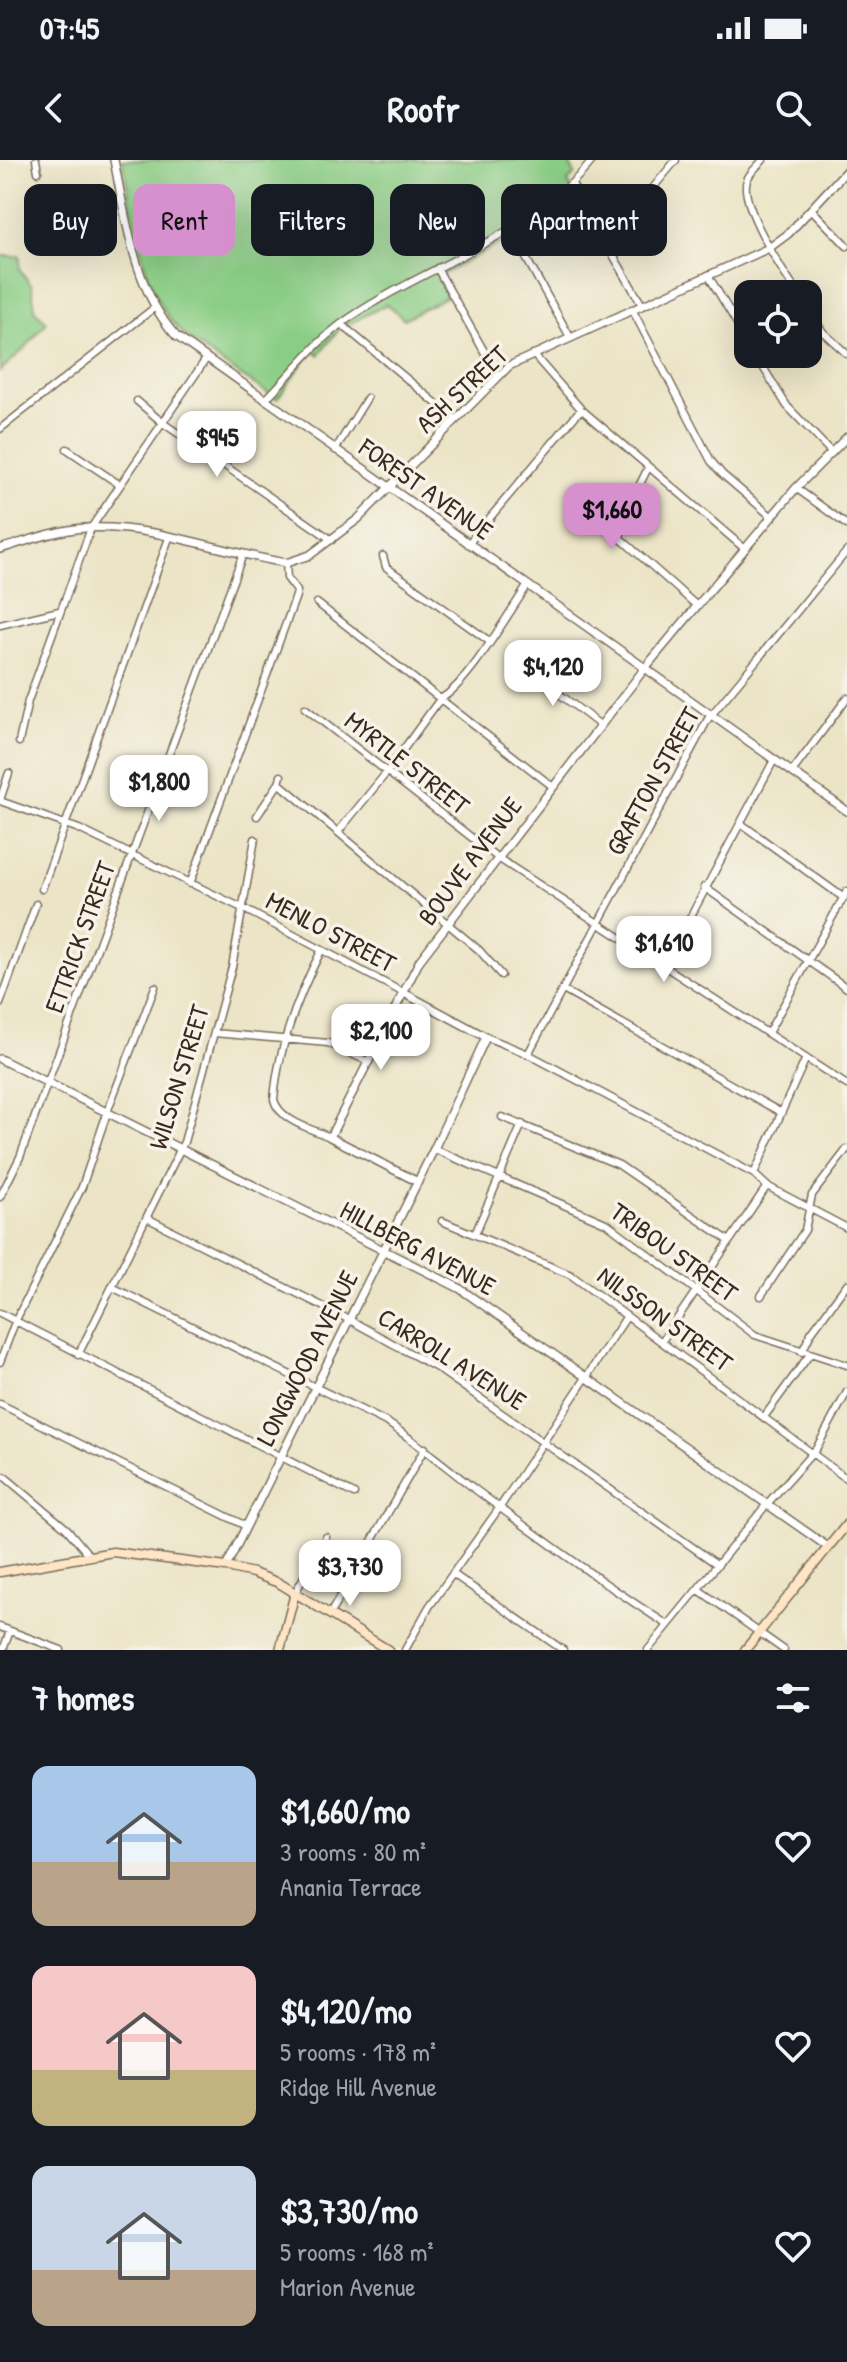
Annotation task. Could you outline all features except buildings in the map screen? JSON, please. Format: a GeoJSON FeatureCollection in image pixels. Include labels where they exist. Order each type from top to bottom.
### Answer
{"type":"FeatureCollection","features":[{"type":"Feature","properties":{"kind":"main road"},"geometry":{"type":"LineString","coordinates":[[745,1650],[847,1524]]}},
{"type":"Feature","properties":{"kind":"main road"},"geometry":{"type":"LineString","coordinates":[[0,1572],[88,1554],[127,1552],[226,1567],[262,1576],[388,1650]]}},
{"type":"Feature","properties":{"kind":"main road"},"geometry":{"type":"LineString","coordinates":[[280,1650],[295,1593]]}},
{"type":"Feature","properties":{"kind":"street"},"geometry":{"type":"LineString","coordinates":[[36,160],[38,172]]}},
{"type":"Feature","properties":{"kind":"street","name":"FOREST AVENUE"},"geometry":{"type":"LineString","coordinates":[[114,160],[131,238],[154,308],[176,336],[847,811]]}},
{"type":"Feature","properties":{"kind":"street"},"geometry":{"type":"LineString","coordinates":[[572,184],[593,160]]}},
{"type":"Feature","properties":{"kind":"street"},"geometry":{"type":"LineString","coordinates":[[656,184],[676,160]]}},
{"type":"Feature","properties":{"kind":"street"},"geometry":{"type":"LineString","coordinates":[[763,160],[747,179],[746,194],[769,248],[789,280]]}},
{"type":"Feature","properties":{"kind":"street","name":"ASH STREET"},"geometry":{"type":"LineString","coordinates":[[286,563],[304,558],[332,540],[390,488],[509,366],[769,248],[788,234],[847,170]]}},
{"type":"Feature","properties":{"kind":"street"},"geometry":{"type":"LineString","coordinates":[[811,209],[847,246]]}},
{"type":"Feature","properties":{"kind":"street"},"geometry":{"type":"LineString","coordinates":[[265,400],[341,324],[385,296],[501,234]]}},
{"type":"Feature","properties":{"kind":"street"},"geometry":{"type":"LineString","coordinates":[[525,256],[570,337]]}},
{"type":"Feature","properties":{"kind":"street"},"geometry":{"type":"LineString","coordinates":[[615,256],[642,305]]}},
{"type":"Feature","properties":{"kind":"street"},"geometry":{"type":"LineString","coordinates":[[437,268],[498,376]]}},
{"type":"Feature","properties":{"kind":"street"},"geometry":{"type":"LineString","coordinates":[[708,275],[734,319]]}},
{"type":"Feature","properties":{"kind":"street"},"geometry":{"type":"LineString","coordinates":[[0,429],[154,308]]}},
{"type":"Feature","properties":{"kind":"street"},"geometry":{"type":"LineString","coordinates":[[632,309],[711,461],[772,517]]}},
{"type":"Feature","properties":{"kind":"street"},"geometry":{"type":"LineString","coordinates":[[341,324],[455,419]]}},
{"type":"Feature","properties":{"kind":"street"},"geometry":{"type":"LineString","coordinates":[[822,331],[847,354]]}},
{"type":"Feature","properties":{"kind":"street"},"geometry":{"type":"LineString","coordinates":[[533,354],[581,409],[745,549]]}},
{"type":"Feature","properties":{"kind":"street"},"geometry":{"type":"LineString","coordinates":[[19,742],[28,701],[91,528],[206,359]]}},
{"type":"Feature","properties":{"kind":"street"},"geometry":{"type":"LineString","coordinates":[[764,368],[787,406],[832,453]]}},
{"type":"Feature","properties":{"kind":"street"},"geometry":{"type":"LineString","coordinates":[[335,450],[367,398]]}},
{"type":"Feature","properties":{"kind":"street"},"geometry":{"type":"LineString","coordinates":[[137,401],[163,423],[332,540]]}},
{"type":"Feature","properties":{"kind":"street"},"geometry":{"type":"LineString","coordinates":[[468,544],[581,409]]}},
{"type":"Feature","properties":{"kind":"street","name":"BOUVE AVENUE"},"geometry":{"type":"LineString","coordinates":[[330,1137],[420,960],[447,923],[645,668],[796,488],[847,437]]}},
{"type":"Feature","properties":{"kind":"street"},"geometry":{"type":"LineString","coordinates":[[67,449],[120,485]]}},
{"type":"Feature","properties":{"kind":"street"},"geometry":{"type":"LineString","coordinates":[[648,468],[623,518],[620,538],[697,606]]}},
{"type":"Feature","properties":{"kind":"street"},"geometry":{"type":"LineString","coordinates":[[796,488],[847,525]]}},
{"type":"Feature","properties":{"kind":"street"},"geometry":{"type":"LineString","coordinates":[[0,549],[67,531],[125,529],[286,563],[287,578],[297,591],[296,596],[190,884]]}},
{"type":"Feature","properties":{"kind":"street"},"geometry":{"type":"LineString","coordinates":[[42,889],[169,538]]}},
{"type":"Feature","properties":{"kind":"street","name":"GRAFTON STREET"},"geometry":{"type":"LineString","coordinates":[[528,1054],[711,714],[847,551]]}},
{"type":"Feature","properties":{"kind":"street","name":"ETTRICK STREET"},"geometry":{"type":"LineString","coordinates":[[0,1197],[16,1168],[243,554]]}},
{"type":"Feature","properties":{"kind":"street"},"geometry":{"type":"LineString","coordinates":[[383,556],[386,567],[489,641]]}},
{"type":"Feature","properties":{"kind":"street"},"geometry":{"type":"LineString","coordinates":[[338,832],[440,699],[450,693],[468,671],[528,585]]}},
{"type":"Feature","properties":{"kind":"street"},"geometry":{"type":"LineString","coordinates":[[317,603],[552,786]]}},
{"type":"Feature","properties":{"kind":"street"},"geometry":{"type":"LineString","coordinates":[[0,625],[59,611]]}},
{"type":"Feature","properties":{"kind":"street"},"geometry":{"type":"LineString","coordinates":[[524,667],[600,725]]}},
{"type":"Feature","properties":{"kind":"street"},"geometry":{"type":"LineString","coordinates":[[792,772],[846,701]]}},
{"type":"Feature","properties":{"kind":"street","name":"MYRTLE STREET"},"geometry":{"type":"LineString","coordinates":[[305,708],[498,858],[847,1085]]}},
{"type":"Feature","properties":{"kind":"street"},"geometry":{"type":"LineString","coordinates":[[683,931],[774,760]]}},
{"type":"Feature","properties":{"kind":"street"},"geometry":{"type":"LineString","coordinates":[[0,800],[9,773]]}},
{"type":"Feature","properties":{"kind":"street"},"geometry":{"type":"LineString","coordinates":[[257,816],[280,780],[479,950],[501,975]]}},
{"type":"Feature","properties":{"kind":"street","name":"MENLO STREET"},"geometry":{"type":"LineString","coordinates":[[0,800],[66,824],[244,909],[486,1037],[528,1054],[754,1174],[767,1186],[847,1228]]}},
{"type":"Feature","properties":{"kind":"street"},"geometry":{"type":"LineString","coordinates":[[740,823],[846,896],[768,1033]]}},
{"type":"Feature","properties":{"kind":"street","name":"WILSON STREET"},"geometry":{"type":"LineString","coordinates":[[78,1355],[181,1149],[229,980],[255,839]]}},
{"type":"Feature","properties":{"kind":"street"},"geometry":{"type":"LineString","coordinates":[[704,887],[847,988]]}},
{"type":"Feature","properties":{"kind":"street"},"geometry":{"type":"LineString","coordinates":[[0,1004],[36,904]]}},
{"type":"Feature","properties":{"kind":"street"},"geometry":{"type":"LineString","coordinates":[[321,951],[302,990],[285,1040],[274,1104],[286,1116],[418,1182]]}},
{"type":"Feature","properties":{"kind":"street"},"geometry":{"type":"LineString","coordinates":[[0,1362],[15,1322],[82,1187],[155,987]]}},
{"type":"Feature","properties":{"kind":"street"},"geometry":{"type":"LineString","coordinates":[[563,990],[780,1112]]}},
{"type":"Feature","properties":{"kind":"street"},"geometry":{"type":"LineString","coordinates":[[214,1033],[328,1043],[369,1062]]}},
{"type":"Feature","properties":{"kind":"street","name":"LONGWOOD AVENUE"},"geometry":{"type":"LineString","coordinates":[[226,1567],[244,1525],[418,1182],[486,1037]]}},
{"type":"Feature","properties":{"kind":"street"},"geometry":{"type":"LineString","coordinates":[[754,1174],[806,1058]]}},
{"type":"Feature","properties":{"kind":"street","name":"HILLBERG AVENUE"},"geometry":{"type":"LineString","coordinates":[[0,1059],[459,1288],[828,1547]]}},
{"type":"Feature","properties":{"kind":"street"},"geometry":{"type":"LineString","coordinates":[[502,1117],[619,1165],[728,1240]]}},
{"type":"Feature","properties":{"kind":"street"},"geometry":{"type":"LineString","coordinates":[[475,1234],[522,1124]]}},
{"type":"Feature","properties":{"kind":"street","name":"TRIBOU STREET"},"geometry":{"type":"LineString","coordinates":[[434,1149],[608,1224],[755,1335],[847,1365]]}},
{"type":"Feature","properties":{"kind":"street"},"geometry":{"type":"LineString","coordinates":[[761,1296],[805,1230],[812,1195],[847,1149]]}},
{"type":"Feature","properties":{"kind":"street"},"geometry":{"type":"LineString","coordinates":[[662,1341],[767,1186]]}},
{"type":"Feature","properties":{"kind":"street","name":"CARROLL AVENUE"},"geometry":{"type":"LineString","coordinates":[[147,1218],[348,1319],[437,1368],[718,1565]]}},
{"type":"Feature","properties":{"kind":"street","name":"NILSSON STREET"},"geometry":{"type":"LineString","coordinates":[[442,1221],[571,1275],[847,1479]]}},
{"type":"Feature","properties":{"kind":"street"},"geometry":{"type":"LineString","coordinates":[[802,1352],[811,1333],[847,1284]]}},
{"type":"Feature","properties":{"kind":"street"},"geometry":{"type":"LineString","coordinates":[[112,1287],[388,1423],[500,1507],[668,1625]]}},
{"type":"Feature","properties":{"kind":"street"},"geometry":{"type":"LineString","coordinates":[[0,1313],[354,1494]]}},
{"type":"Feature","properties":{"kind":"street"},"geometry":{"type":"LineString","coordinates":[[405,1650],[429,1607],[500,1507],[627,1316]]}},
{"type":"Feature","properties":{"kind":"street"},"geometry":{"type":"LineString","coordinates":[[764,1417],[810,1354]]}},
{"type":"Feature","properties":{"kind":"street"},"geometry":{"type":"LineString","coordinates":[[648,1650],[767,1504],[812,1454],[827,1433],[847,1392]]}},
{"type":"Feature","properties":{"kind":"street"},"geometry":{"type":"LineString","coordinates":[[0,1404],[244,1525]]}},
{"type":"Feature","properties":{"kind":"street"},"geometry":{"type":"LineString","coordinates":[[330,1614],[425,1448]]}},
{"type":"Feature","properties":{"kind":"street"},"geometry":{"type":"LineString","coordinates":[[5,1477],[67,1529],[88,1554]]}},
{"type":"Feature","properties":{"kind":"street"},"geometry":{"type":"LineString","coordinates":[[295,1593],[326,1537]]}},
{"type":"Feature","properties":{"kind":"street"},"geometry":{"type":"LineString","coordinates":[[453,1574],[563,1650]]}},
{"type":"Feature","properties":{"kind":"street"},"geometry":{"type":"LineString","coordinates":[[699,1590],[784,1650]]}},
{"type":"Feature","properties":{"kind":"street"},"geometry":{"type":"LineString","coordinates":[[0,1627],[61,1650]]}},
{"type":"Feature","properties":{"kind":"street"},"geometry":{"type":"LineString","coordinates":[[3,1650],[10,1631]]}},
{"type":"Feature","properties":{"kind":"green space"},"geometry":{"type":"Polygon","coordinates":[[[122,160],[567,160],[575,174],[569,184],[501,184],[501,243],[485,252],[485,184],[390,184],[390,256],[477,256],[438,277],[447,296],[404,319],[387,304],[339,329],[319,355],[312,350],[277,399],[195,344],[173,323],[153,289],[143,256],[235,256],[235,184],[133,184],[133,213],[122,160]]]}},
{"type":"Feature","properties":{"kind":"green space"},"geometry":{"type":"Polygon","coordinates":[[[0,256],[20,256],[20,270],[32,286],[35,311],[47,322],[0,371],[0,256]]]}}]}
